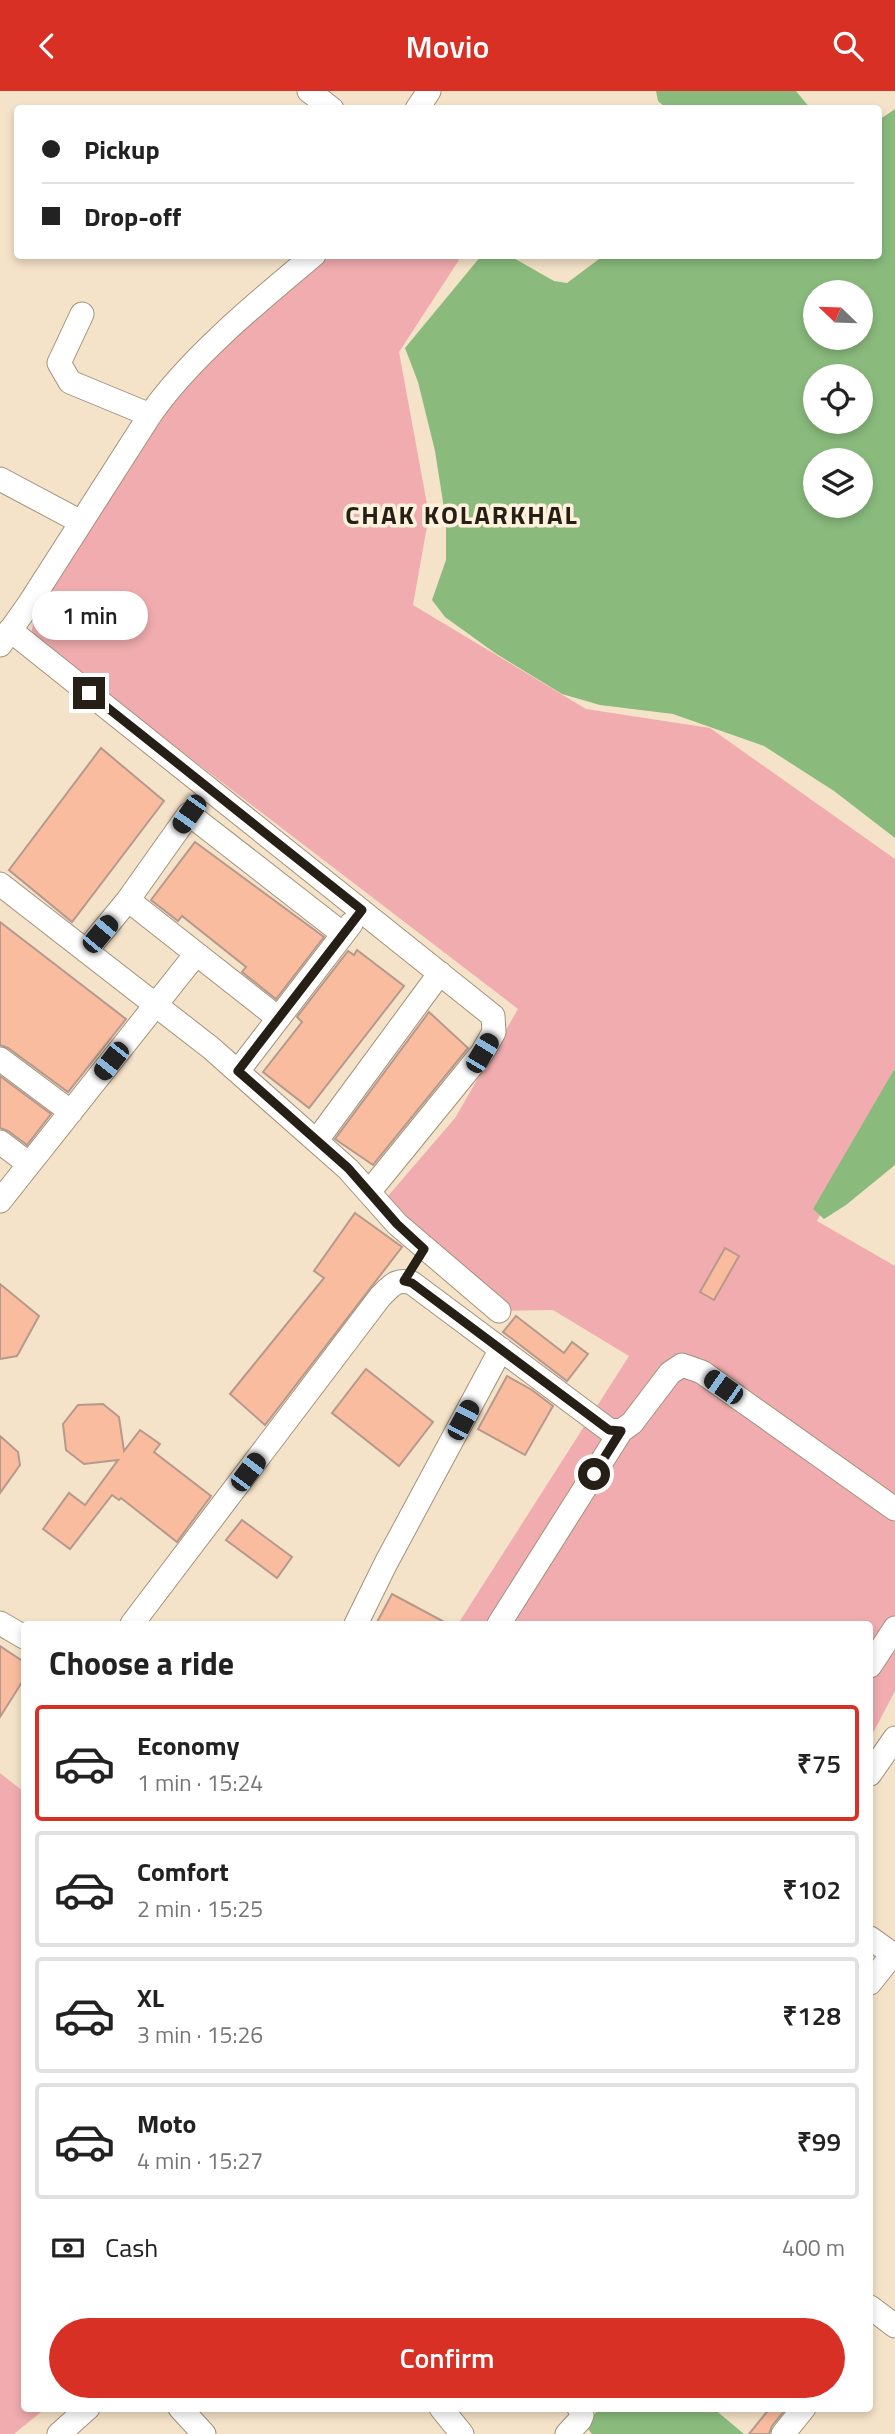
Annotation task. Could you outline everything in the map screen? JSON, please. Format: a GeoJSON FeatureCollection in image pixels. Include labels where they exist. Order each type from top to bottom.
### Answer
{"type":"FeatureCollection","features":[{"type":"Feature","properties":{"kind":"street"},"geometry":{"type":"LineString","coordinates":[[309,91],[327,105]]}},
{"type":"Feature","properties":{"kind":"street"},"geometry":{"type":"LineString","coordinates":[[309,259],[208,349],[171,387],[5,638],[362,910],[493,1016],[494,1032],[482,1053],[369,1192]]}},
{"type":"Feature","properties":{"kind":"street"},"geometry":{"type":"LineString","coordinates":[[82,314],[59,363],[69,382],[150,415]]}},
{"type":"Feature","properties":{"kind":"street"},"geometry":{"type":"LineString","coordinates":[[0,479],[81,521]]}},
{"type":"Feature","properties":{"kind":"street"},"geometry":{"type":"LineString","coordinates":[[86,951],[128,900],[189,814],[343,934]]}},
{"type":"Feature","properties":{"kind":"street"},"geometry":{"type":"LineString","coordinates":[[0,884],[238,1071],[348,1168],[397,1224],[424,1249],[499,1311]]}},
{"type":"Feature","properties":{"kind":"street"},"geometry":{"type":"LineString","coordinates":[[128,900],[278,1018]]}},
{"type":"Feature","properties":{"kind":"street"},"geometry":{"type":"LineString","coordinates":[[238,1071],[362,910]]}},
{"type":"Feature","properties":{"kind":"street"},"geometry":{"type":"LineString","coordinates":[[0,1201],[196,954]]}},
{"type":"Feature","properties":{"kind":"street"},"geometry":{"type":"LineString","coordinates":[[317,1140],[440,973]]}},
{"type":"Feature","properties":{"kind":"street"},"geometry":{"type":"LineString","coordinates":[[0,1059],[71,1112]]}},
{"type":"Feature","properties":{"kind":"street"},"geometry":{"type":"LineString","coordinates":[[0,1142],[29,1164]]}},
{"type":"Feature","properties":{"kind":"street"},"geometry":{"type":"LineString","coordinates":[[404,1281],[424,1249]]}},
{"type":"Feature","properties":{"kind":"street"},"geometry":{"type":"LineString","coordinates":[[134,1621],[394,1282],[412,1283],[609,1430],[621,1431]]}},
{"type":"Feature","properties":{"kind":"street"},"geometry":{"type":"LineString","coordinates":[[358,1621],[501,1349]]}},
{"type":"Feature","properties":{"kind":"street"},"geometry":{"type":"LineString","coordinates":[[501,1621],[621,1431],[632,1423],[670,1373],[682,1365],[702,1372],[895,1509]]}},
{"type":"Feature","properties":{"kind":"street"},"geometry":{"type":"LineString","coordinates":[[0,1623],[21,1635]]}},
{"type":"Feature","properties":{"kind":"street"},"geometry":{"type":"LineString","coordinates":[[873,1661],[895,1628]]}},
{"type":"Feature","properties":{"kind":"street"},"geometry":{"type":"LineString","coordinates":[[873,1771],[895,1738]]}},
{"type":"Feature","properties":{"kind":"street"},"geometry":{"type":"LineString","coordinates":[[873,1940],[894,1955],[873,1980]]}},
{"type":"Feature","properties":{"kind":"street"},"geometry":{"type":"LineString","coordinates":[[59,2434],[84,2412]]}},
{"type":"Feature","properties":{"kind":"street"},"geometry":{"type":"LineString","coordinates":[[184,2412],[204,2434]]}},
{"type":"Feature","properties":{"kind":"street"},"geometry":{"type":"LineString","coordinates":[[444,2412],[462,2434]]}},
{"type":"Feature","properties":{"kind":"street"},"geometry":{"type":"LineString","coordinates":[[783,2434],[801,2412]]}},
{"type":"Feature","properties":{"kind":"shaded area"},"geometry":{"type":"Polygon","coordinates":[[[656,91],[796,91],[808,105],[663,105],[658,101],[656,91]]]}},
{"type":"Feature","properties":{"kind":"shaded area"},"geometry":{"type":"Polygon","coordinates":[[[895,109],[895,838],[834,791],[764,746],[673,714],[600,705],[562,694],[495,653],[445,617],[432,600],[446,560],[446,521],[435,451],[418,382],[405,348],[479,259],[515,259],[554,281],[567,283],[599,259],[882,259],[882,118],[895,109]]]}},
{"type":"Feature","properties":{"kind":"shaded area"},"geometry":{"type":"Polygon","coordinates":[[[304,259],[458,259],[399,352],[429,515],[413,605],[586,709],[710,728],[895,859],[895,1067],[817,1221],[895,1266],[895,1691],[873,1732],[873,1621],[460,1621],[629,1356],[553,1310],[499,1311],[382,1203],[455,1118],[518,1009],[31,636],[40,582],[164,386],[304,259]]]}},
{"type":"Feature","properties":{"kind":"shaded area"},"geometry":{"type":"Polygon","coordinates":[[[895,1068],[895,1165],[846,1205],[824,1219],[813,1209],[895,1068]]]}},
{"type":"Feature","properties":{"kind":"shaded area"},"geometry":{"type":"Polygon","coordinates":[[[0,1773],[21,1790],[21,2412],[41,2412],[14,2434],[0,2434],[0,1773]]]}},
{"type":"Feature","properties":{"kind":"shaded area"},"geometry":{"type":"Polygon","coordinates":[[[596,2412],[718,2412],[744,2434],[592,2434],[585,2425],[596,2412]]]}},
{"type":"Feature","properties":{"kind":"building"},"geometry":{"type":"Polygon","coordinates":[[[101,748],[164,801],[72,922],[9,870],[101,748]]]}},
{"type":"Feature","properties":{"kind":"building"},"geometry":{"type":"Polygon","coordinates":[[[195,842],[324,937],[276,999],[242,972],[246,967],[182,916],[178,921],[151,900],[195,842]]]}},
{"type":"Feature","properties":{"kind":"building"},"geometry":{"type":"Polygon","coordinates":[[[0,922],[126,1019],[68,1092],[0,1045],[0,922]]]}},
{"type":"Feature","properties":{"kind":"building"},"geometry":{"type":"Polygon","coordinates":[[[357,950],[404,986],[309,1108],[263,1072],[302,1022],[297,1017],[348,951],[354,955],[357,950]]]}},
{"type":"Feature","properties":{"kind":"building"},"geometry":{"type":"Polygon","coordinates":[[[429,1012],[468,1048],[373,1165],[335,1139],[429,1012]]]}},
{"type":"Feature","properties":{"kind":"building"},"geometry":{"type":"Polygon","coordinates":[[[0,1076],[51,1114],[27,1145],[0,1128],[0,1076]]]}},
{"type":"Feature","properties":{"kind":"building"},"geometry":{"type":"Polygon","coordinates":[[[355,1213],[402,1247],[265,1425],[230,1394],[324,1278],[314,1271],[355,1213]]]}},
{"type":"Feature","properties":{"kind":"building"},"geometry":{"type":"Polygon","coordinates":[[[725,1248],[739,1256],[714,1300],[700,1292],[725,1248]]]}},
{"type":"Feature","properties":{"kind":"building"},"geometry":{"type":"Polygon","coordinates":[[[0,1284],[39,1316],[17,1356],[0,1359],[0,1284]]]}},
{"type":"Feature","properties":{"kind":"building"},"geometry":{"type":"Polygon","coordinates":[[[516,1316],[564,1353],[572,1342],[588,1354],[567,1381],[503,1332],[516,1316]]]}},
{"type":"Feature","properties":{"kind":"building"},"geometry":{"type":"Polygon","coordinates":[[[366,1369],[433,1422],[399,1466],[332,1413],[366,1369]]]}},
{"type":"Feature","properties":{"kind":"building"},"geometry":{"type":"Polygon","coordinates":[[[507,1376],[553,1406],[525,1455],[478,1429],[507,1376]]]}},
{"type":"Feature","properties":{"kind":"building"},"geometry":{"type":"Polygon","coordinates":[[[103,1404],[119,1417],[124,1451],[140,1430],[160,1444],[154,1452],[211,1496],[177,1542],[121,1498],[119,1500],[112,1495],[70,1549],[43,1529],[69,1493],[85,1505],[118,1460],[84,1464],[66,1450],[63,1424],[78,1405],[103,1404]]]}},
{"type":"Feature","properties":{"kind":"building"},"geometry":{"type":"Polygon","coordinates":[[[0,1436],[18,1452],[20,1465],[0,1493],[0,1436]]]}},
{"type":"Feature","properties":{"kind":"building"},"geometry":{"type":"Polygon","coordinates":[[[242,1520],[292,1557],[277,1578],[226,1540],[242,1520]]]}},
{"type":"Feature","properties":{"kind":"building"},"geometry":{"type":"Polygon","coordinates":[[[392,1594],[442,1621],[378,1621],[392,1594]]]}},
{"type":"Feature","properties":{"kind":"building"},"geometry":{"type":"Polygon","coordinates":[[[0,1646],[21,1660],[21,1684],[0,1717],[0,1646]]]}},
{"type":"Feature","properties":{"kind":"building"},"geometry":{"type":"Polygon","coordinates":[[[767,2412],[783,2412],[769,2434],[749,2434],[767,2412]]]}},
{"type":"Feature","properties":{"kind":"district","name":"CHAK KOLARKHAL"},"geometry":{"type":"Point","coordinates":[462,514]}},
{"type":"Feature","properties":{"kind":"route"},"geometry":{"type":"LineString","coordinates":[[89,693],[362,910],[238,1071],[348,1168],[397,1224],[424,1249],[404,1281],[412,1283],[609,1430],[621,1431],[594,1474]]}}]}
